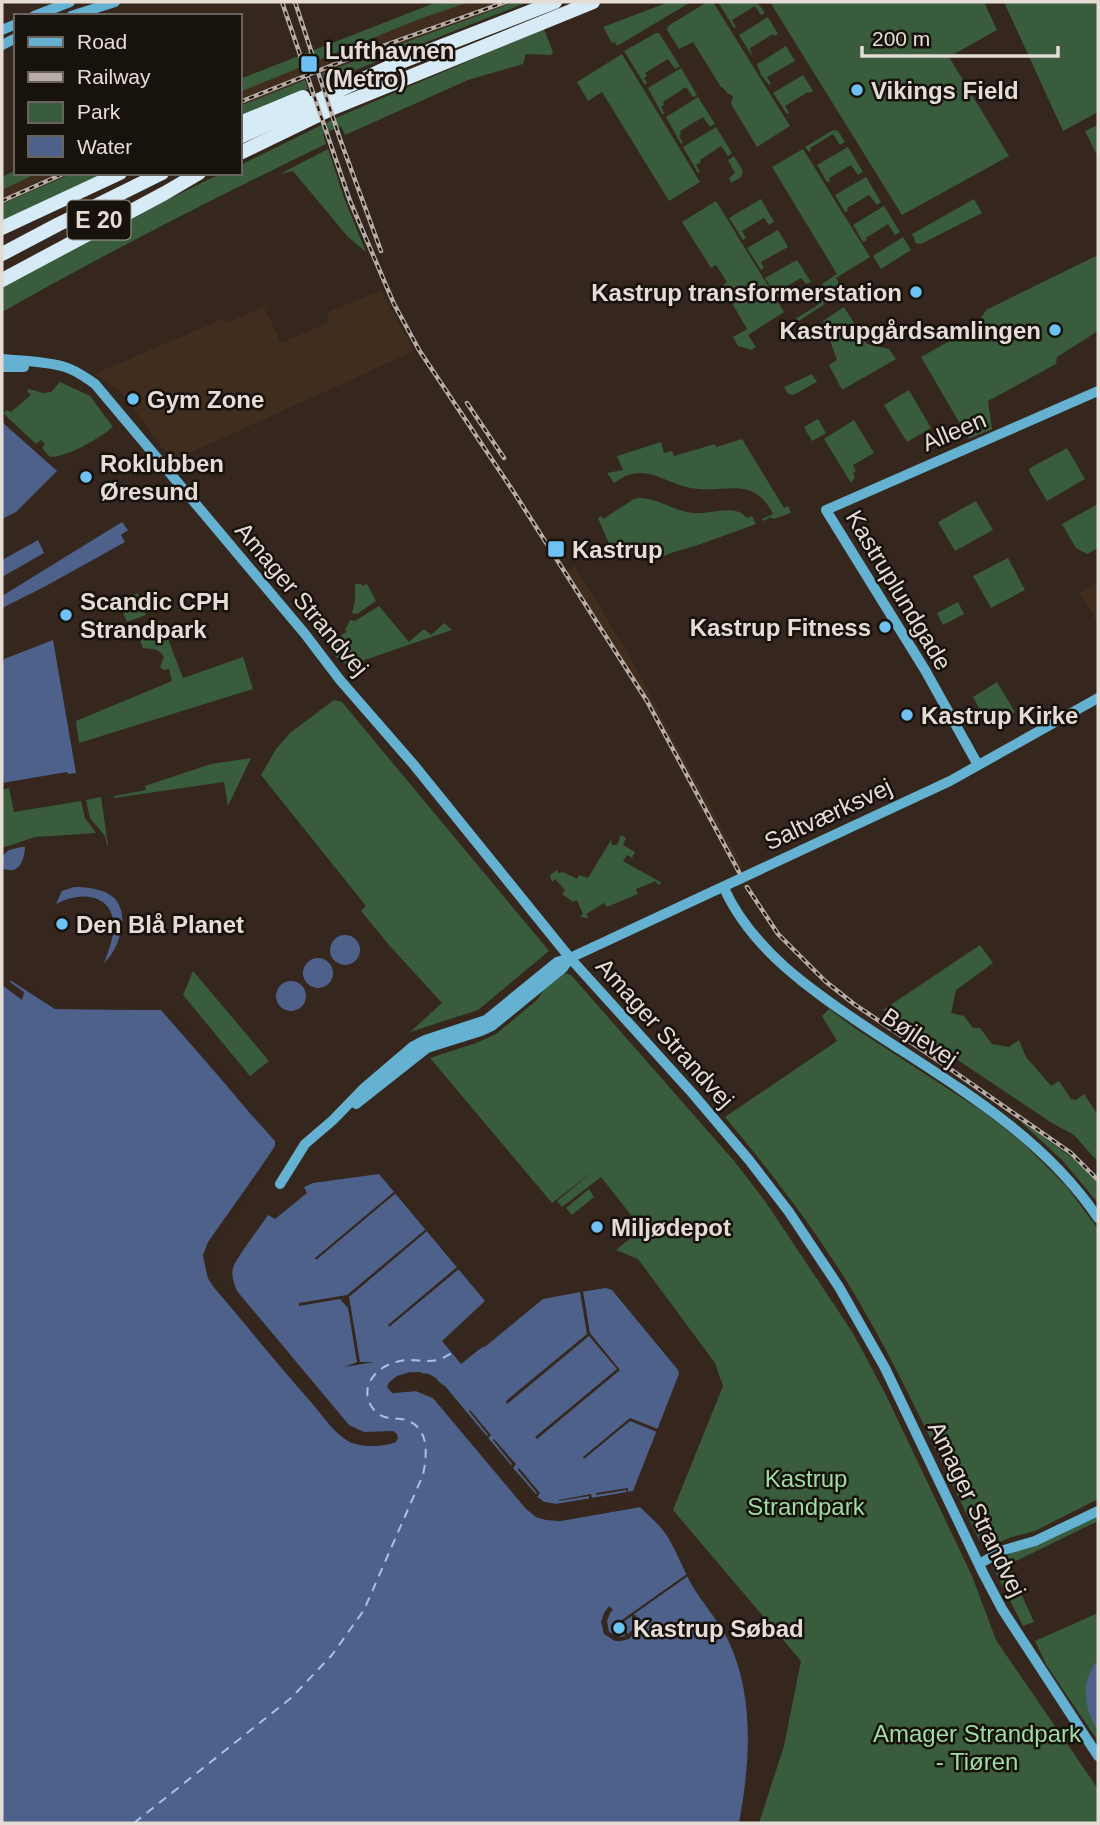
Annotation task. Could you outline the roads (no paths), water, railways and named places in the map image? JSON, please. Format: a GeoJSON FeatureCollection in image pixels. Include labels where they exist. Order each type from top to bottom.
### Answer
{"type":"FeatureCollection","features":[{"type":"Feature","properties":{"kind":"highway"},"geometry":{"type":"LineString","coordinates":[[242,122],[555,2]]}},
{"type":"Feature","properties":{"kind":"highway"},"geometry":{"type":"LineString","coordinates":[[242,152],[324,112],[593,2]]}},
{"type":"Feature","properties":{"kind":"highway"},"geometry":{"type":"LineString","coordinates":[[242,136],[393,65]]}},
{"type":"Feature","properties":{"kind":"highway"},"geometry":{"type":"LineString","coordinates":[[2,228],[116,175]]}},
{"type":"Feature","properties":{"kind":"highway","name":"E 20"},"geometry":{"type":"LineString","coordinates":[[2,254],[158,175]]}},
{"type":"Feature","properties":{"kind":"highway","name":"E 20"},"geometry":{"type":"LineString","coordinates":[[2,269],[194,175]]}},
{"type":"Feature","properties":{"kind":"highway"},"geometry":{"type":"LineString","coordinates":[[2,280],[195,175]]}},
{"type":"Feature","properties":{"kind":"street"},"geometry":{"type":"LineString","coordinates":[[39,14],[70,2]]}},
{"type":"Feature","properties":{"kind":"street"},"geometry":{"type":"LineString","coordinates":[[77,14],[115,2]]}},
{"type":"Feature","properties":{"kind":"street","name":"Amager Strandvej"},"geometry":{"type":"LineString","coordinates":[[2,359],[66,367],[95,384],[110,400],[305,634],[340,680],[414,765],[570,958],[749,1160],[789,1212],[839,1287],[885,1368],[1002,1609],[1098,1756]]}},
{"type":"Feature","properties":{"kind":"street","name":"Amager Strandvej"},"geometry":{"type":"LineString","coordinates":[[2,367],[35,367],[62,372],[110,400]]}},
{"type":"Feature","properties":{"kind":"street","name":"Alleen"},"geometry":{"type":"LineString","coordinates":[[826,510],[1098,391]]}},
{"type":"Feature","properties":{"kind":"street","name":"Kastruplundgade"},"geometry":{"type":"LineString","coordinates":[[826,510],[925,670],[978,765]]}},
{"type":"Feature","properties":{"kind":"street","name":"Saltværksvej"},"geometry":{"type":"LineString","coordinates":[[570,958],[950,781],[1098,698]]}},
{"type":"Feature","properties":{"kind":"street","name":"Bøjlevej"},"geometry":{"type":"LineString","coordinates":[[724,888],[732,905],[756,938],[786,967],[831,1003],[1002,1118],[1049,1159],[1076,1188],[1098,1218]]}},
{"type":"Feature","properties":{"kind":"street"},"geometry":{"type":"LineString","coordinates":[[280,1184],[305,1144],[364,1088],[412,1048],[425,1040],[486,1020],[557,962],[570,958]]}},
{"type":"Feature","properties":{"kind":"street"},"geometry":{"type":"LineString","coordinates":[[979,1564],[1004,1550],[1035,1541],[1098,1511]]}},
{"type":"Feature","properties":{"kind":"water"},"geometry":{"type":"Polygon","coordinates":[[[2,422],[57,471],[16,512],[2,519],[2,422]]]}},
{"type":"Feature","properties":{"kind":"water"},"geometry":{"type":"Polygon","coordinates":[[[122,522],[128,530],[121,535],[125,542],[2,608],[2,596],[122,522]]]}},
{"type":"Feature","properties":{"kind":"water"},"geometry":{"type":"Polygon","coordinates":[[[38,540],[44,553],[2,577],[2,560],[38,540]]]}},
{"type":"Feature","properties":{"kind":"water"},"geometry":{"type":"Polygon","coordinates":[[[53,640],[76,773],[67,772],[2,783],[4,659],[53,640]]]}},
{"type":"Feature","properties":{"kind":"water"},"geometry":{"type":"Polygon","coordinates":[[[25,847],[25,850],[19,867],[12,870],[2,869],[2,856],[9,850],[25,847]]]}},
{"type":"Feature","properties":{"kind":"water"},"geometry":{"type":"Polygon","coordinates":[[[74,887],[107,893],[120,907],[122,924],[118,942],[104,963],[113,935],[113,918],[104,903],[89,897],[81,896],[56,904],[62,891],[74,887]]]}},
{"type":"Feature","properties":{"kind":"water"},"geometry":{"type":"Polygon","coordinates":[[[345,935],[351,936],[359,944],[359,956],[351,964],[345,965],[339,964],[331,956],[330,950],[331,944],[339,936],[345,935]]]}},
{"type":"Feature","properties":{"kind":"water"},"geometry":{"type":"Polygon","coordinates":[[[318,958],[324,959],[332,967],[332,979],[324,987],[318,988],[312,987],[304,979],[303,973],[304,967],[312,959],[318,958]]]}},
{"type":"Feature","properties":{"kind":"water"},"geometry":{"type":"Polygon","coordinates":[[[2,975],[55,1009],[161,1010],[275,1141],[275,1146],[203,1255],[208,1278],[328,1423],[348,1441],[365,1446],[378,1446],[396,1442],[398,1438],[393,1431],[364,1432],[349,1425],[237,1291],[233,1277],[235,1263],[268,1215],[275,1219],[307,1193],[304,1187],[313,1183],[379,1174],[485,1301],[442,1341],[461,1364],[543,1299],[606,1288],[612,1290],[679,1374],[633,1491],[556,1504],[544,1502],[536,1496],[445,1386],[420,1372],[396,1378],[387,1387],[392,1393],[416,1391],[433,1398],[536,1517],[560,1521],[640,1507],[663,1530],[690,1582],[728,1640],[743,1684],[748,1730],[746,1777],[739,1823],[2,1823],[2,975]]]}},
{"type":"Feature","properties":{"kind":"water"},"geometry":{"type":"Polygon","coordinates":[[[291,981],[297,982],[305,990],[305,1002],[297,1010],[291,1011],[285,1010],[277,1002],[276,996],[277,990],[285,982],[291,981]]]}},
{"type":"Feature","properties":{"kind":"water"},"geometry":{"type":"Polygon","coordinates":[[[1098,1660],[1098,1731],[1087,1705],[1086,1686],[1098,1660]]]}},
{"type":"Feature","properties":{"kind":"railway"},"geometry":{"type":"LineString","coordinates":[[282,2],[350,201],[394,304],[419,350],[647,701],[739,872]]}},
{"type":"Feature","properties":{"kind":"railway"},"geometry":{"type":"LineString","coordinates":[[295,2],[340,139],[381,251]]}},
{"type":"Feature","properties":{"kind":"railway"},"geometry":{"type":"LineString","coordinates":[[242,101],[363,53],[506,2]]}},
{"type":"Feature","properties":{"kind":"railway"},"geometry":{"type":"LineString","coordinates":[[2,201],[60,175]]}},
{"type":"Feature","properties":{"kind":"railway"},"geometry":{"type":"LineString","coordinates":[[467,403],[504,458]]}},
{"type":"Feature","properties":{"kind":"railway"},"geometry":{"type":"LineString","coordinates":[[747,887],[778,934],[825,981],[854,1004],[1071,1153],[1098,1180]]}},
{"type":"Feature","properties":{"kind":"place","name":"Lufthavnen (Metro)"},"geometry":{"type":"Point","coordinates":[309,64]}},
{"type":"Feature","properties":{"kind":"place","name":"Vikings Field"},"geometry":{"type":"Point","coordinates":[857,90]}},
{"type":"Feature","properties":{"kind":"place","name":"Kastrup transformerstation"},"geometry":{"type":"Point","coordinates":[916,292]}},
{"type":"Feature","properties":{"kind":"place","name":"Kastrupgårdsamlingen"},"geometry":{"type":"Point","coordinates":[1055,330]}},
{"type":"Feature","properties":{"kind":"place","name":"Gym Zone"},"geometry":{"type":"Point","coordinates":[133,399]}},
{"type":"Feature","properties":{"kind":"place","name":"Roklubben Øresund"},"geometry":{"type":"Point","coordinates":[86,477]}},
{"type":"Feature","properties":{"kind":"place","name":"Kastrup"},"geometry":{"type":"Point","coordinates":[556,549]}},
{"type":"Feature","properties":{"kind":"place","name":"Scandic CPH Strandpark"},"geometry":{"type":"Point","coordinates":[66,615]}},
{"type":"Feature","properties":{"kind":"place","name":"Kastrup Fitness"},"geometry":{"type":"Point","coordinates":[885,627]}},
{"type":"Feature","properties":{"kind":"place","name":"Kastrup Kirke"},"geometry":{"type":"Point","coordinates":[907,715]}},
{"type":"Feature","properties":{"kind":"place","name":"Den Blå Planet"},"geometry":{"type":"Point","coordinates":[62,924]}},
{"type":"Feature","properties":{"kind":"place","name":"Miljødepot"},"geometry":{"type":"Point","coordinates":[597,1227]}},
{"type":"Feature","properties":{"kind":"place","name":"Kastrup Søbad"},"geometry":{"type":"Point","coordinates":[619,1628]}},
{"type":"Feature","properties":{"kind":"park label","name":"Kastrup Strandpark"},"geometry":{"type":"Point","coordinates":[806,1492]}},
{"type":"Feature","properties":{"kind":"park label","name":"Amager Strandpark - Tiøren"},"geometry":{"type":"Point","coordinates":[977,1747]}}]}
